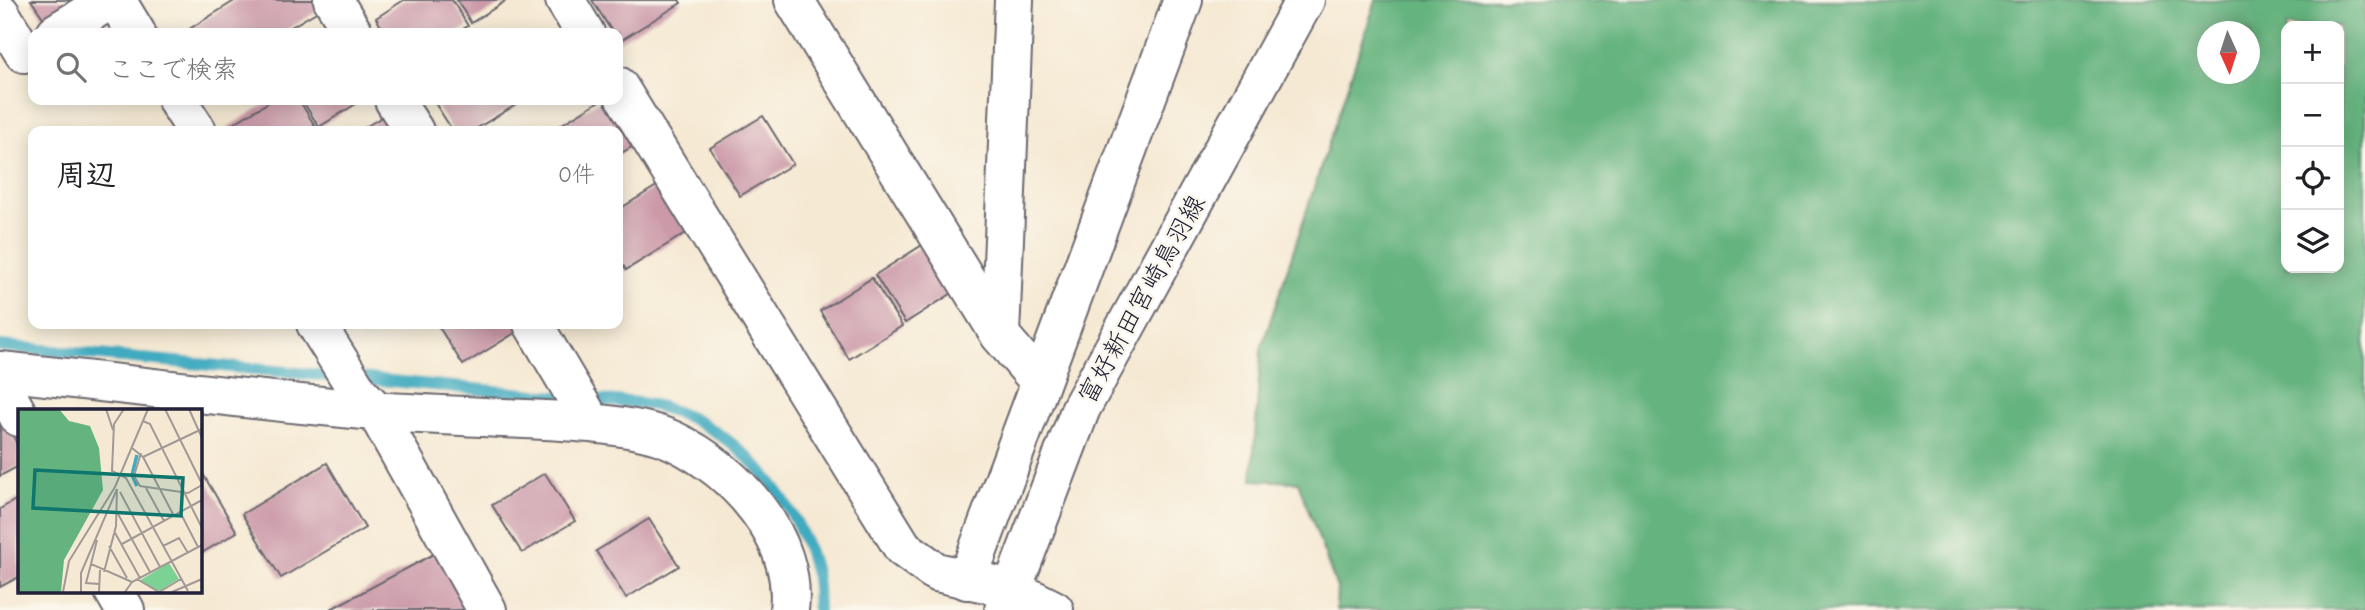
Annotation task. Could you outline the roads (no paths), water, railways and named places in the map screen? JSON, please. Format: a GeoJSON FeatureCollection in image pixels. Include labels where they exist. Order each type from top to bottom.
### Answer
{"type":"FeatureCollection","features":[{"type":"Feature","properties":{"kind":"street"},"geometry":{"type":"LineString","coordinates":[[65,28],[113,0],[133,28]]}},
{"type":"Feature","properties":{"kind":"street"},"geometry":{"type":"LineString","coordinates":[[333,0],[350,28]]}},
{"type":"Feature","properties":{"kind":"street"},"geometry":{"type":"LineString","coordinates":[[565,0],[582,28]]}},
{"type":"Feature","properties":{"kind":"street"},"geometry":{"type":"LineString","coordinates":[[794,0],[1000,335],[1039,381]]}},
{"type":"Feature","properties":{"kind":"street"},"geometry":{"type":"LineString","coordinates":[[1000,335],[1014,0]]}},
{"type":"Feature","properties":{"kind":"street"},"geometry":{"type":"LineString","coordinates":[[967,580],[1183,0]]}},
{"type":"Feature","properties":{"kind":"street","name":"富好新田宮崎鳥羽線"},"geometry":{"type":"LineString","coordinates":[[1008,600],[1081,408],[1306,0]]}},
{"type":"Feature","properties":{"kind":"street"},"geometry":{"type":"LineString","coordinates":[[0,13],[19,56]]}},
{"type":"Feature","properties":{"kind":"street"},"geometry":{"type":"LineString","coordinates":[[623,94],[903,548],[936,572],[967,580],[1008,600],[1054,610]]}},
{"type":"Feature","properties":{"kind":"street"},"geometry":{"type":"LineString","coordinates":[[180,105],[194,126]]}},
{"type":"Feature","properties":{"kind":"street"},"geometry":{"type":"LineString","coordinates":[[397,105],[411,126]]}},
{"type":"Feature","properties":{"kind":"street"},"geometry":{"type":"LineString","coordinates":[[536,329],[582,405]]}},
{"type":"Feature","properties":{"kind":"street"},"geometry":{"type":"LineString","coordinates":[[326,339],[367,402],[487,610]]}},
{"type":"Feature","properties":{"kind":"street"},"geometry":{"type":"LineString","coordinates":[[0,371],[367,402],[582,405],[672,440],[716,466],[744,493],[769,527],[788,570],[789,610]]}},
{"type":"Feature","properties":{"kind":"street"},"geometry":{"type":"LineString","coordinates":[[0,382],[18,415]]}},
{"type":"Feature","properties":{"kind":"street"},"geometry":{"type":"LineString","coordinates":[[115,592],[125,610]]}},
{"type":"Feature","properties":{"kind":"waterway"},"geometry":{"type":"LineString","coordinates":[[0,346],[342,377]]}},
{"type":"Feature","properties":{"kind":"waterway"},"geometry":{"type":"LineString","coordinates":[[360,378],[568,398]]}},
{"type":"Feature","properties":{"kind":"waterway"},"geometry":{"type":"LineString","coordinates":[[586,399],[661,407],[689,417],[738,449],[760,470],[794,518],[815,573],[818,610]]}}]}
